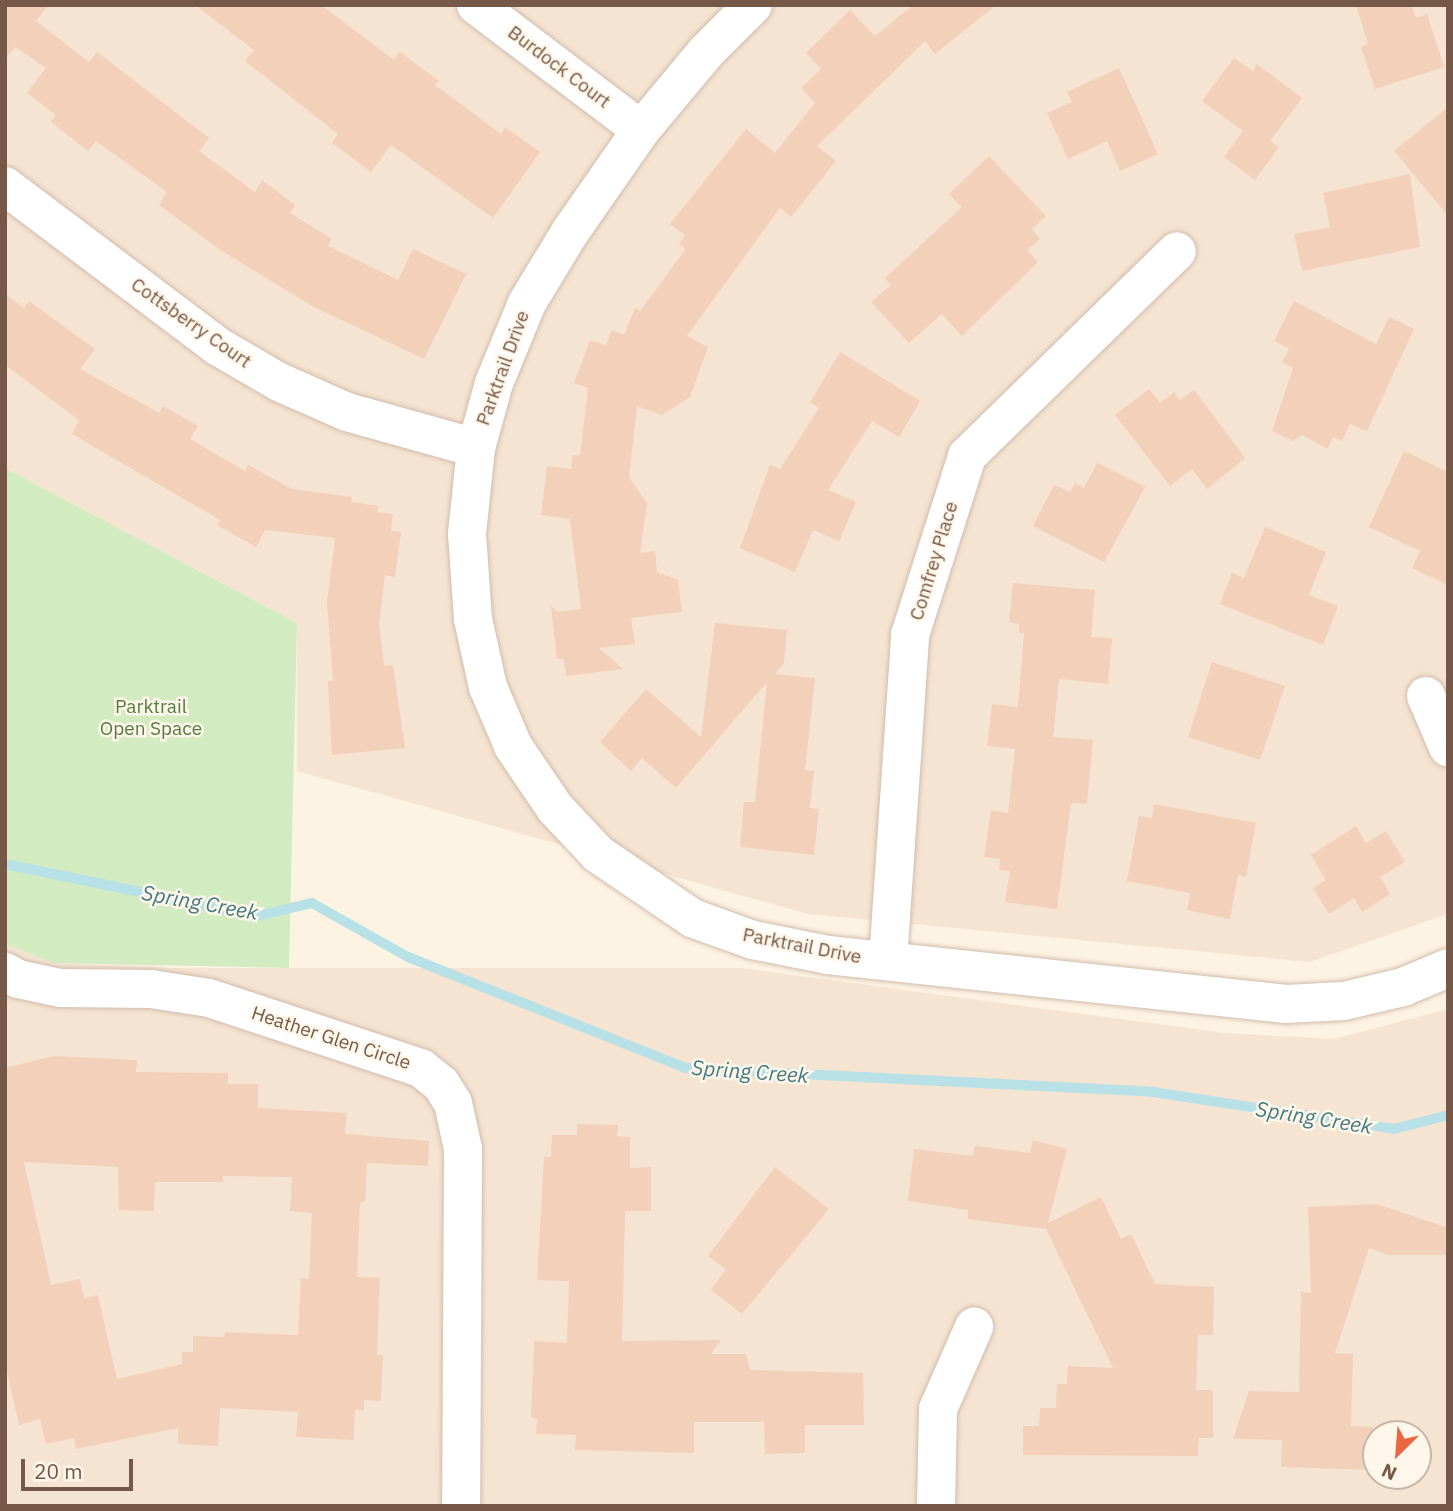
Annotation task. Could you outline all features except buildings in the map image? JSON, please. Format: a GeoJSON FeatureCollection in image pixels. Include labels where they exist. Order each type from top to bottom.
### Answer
{"type":"FeatureCollection","features":[{"type":"Feature","properties":{"kind":"street","name":"Burdock Court"},"geometry":{"type":"LineString","coordinates":[[476,5],[641,130]]}},
{"type":"Feature","properties":{"kind":"street","name":"Parktrail Drive"},"geometry":{"type":"LineString","coordinates":[[753,5],[706,52],[641,130],[527,303],[494,383],[475,448],[467,534],[473,619],[488,687],[513,746],[555,808],[597,854],[692,918],[753,940],[888,961],[1286,1004],[1345,1001],[1403,987],[1448,968]]}},
{"type":"Feature","properties":{"kind":"street","name":"Cottsberry Court"},"geometry":{"type":"LineString","coordinates":[[5,186],[217,346],[279,382],[347,412],[475,448]]}},
{"type":"Feature","properties":{"kind":"street","name":"Comfrey Place"},"geometry":{"type":"LineString","coordinates":[[888,961],[911,635],[967,456],[1177,251]]}},
{"type":"Feature","properties":{"kind":"street"},"geometry":{"type":"LineString","coordinates":[[1426,696],[1448,747]]}},
{"type":"Feature","properties":{"kind":"street","name":"Heather Glen Circle"},"geometry":{"type":"LineString","coordinates":[[5,972],[18,979],[60,988],[151,989],[209,998],[421,1068],[441,1084],[453,1103],[463,1149],[461,1506]]}},
{"type":"Feature","properties":{"kind":"street"},"geometry":{"type":"LineString","coordinates":[[936,1506],[938,1409],[974,1326]]}},
{"type":"Feature","properties":{"kind":"shaded area"},"geometry":{"type":"Polygon","coordinates":[[[5,5],[1448,5],[1448,914],[1310,962],[808,914],[297,771],[297,623],[5,468],[5,5]]]}},
{"type":"Feature","properties":{"kind":"shaded area"},"geometry":{"type":"Polygon","coordinates":[[[5,944],[53,963],[174,968],[741,968],[1225,1033],[1334,1039],[1448,1009],[1448,1506],[5,1506],[5,944]]]}},
{"type":"Feature","properties":{"kind":"green space","name":"Parktrail Open Space"},"geometry":{"type":"Polygon","coordinates":[[[5,468],[297,623],[289,968],[53,963],[5,944],[5,468]]]}},
{"type":"Feature","properties":{"kind":"waterway","name":"Spring Creek"},"geometry":{"type":"LineString","coordinates":[[5,864],[257,916],[312,903],[408,957],[685,1068],[1153,1092],[1394,1129],[1448,1115]]}}]}
